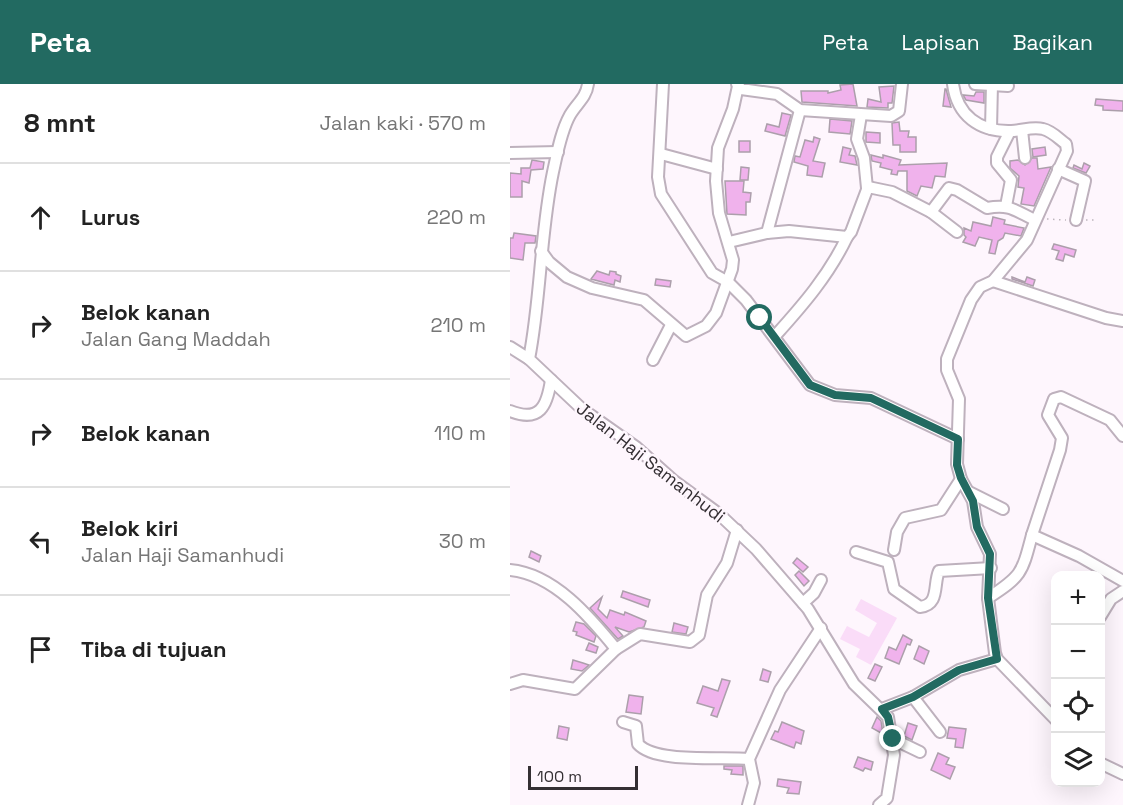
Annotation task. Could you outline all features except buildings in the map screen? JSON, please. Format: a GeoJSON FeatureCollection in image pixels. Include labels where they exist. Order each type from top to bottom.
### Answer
{"type":"FeatureCollection","features":[{"type":"Feature","properties":{"kind":"street"},"geometry":{"type":"LineString","coordinates":[[529,359],[535,332],[541,251],[558,152],[569,116],[585,97],[588,84]]}},
{"type":"Feature","properties":{"kind":"street"},"geometry":{"type":"LineString","coordinates":[[663,84],[658,177],[661,194],[712,273],[728,282],[775,336],[810,385],[835,395],[871,398],[958,439]]}},
{"type":"Feature","properties":{"kind":"street"},"geometry":{"type":"LineString","coordinates":[[738,85],[741,89],[777,94],[800,110],[861,115],[896,114],[899,111],[902,84]]}},
{"type":"Feature","properties":{"kind":"street"},"geometry":{"type":"LineString","coordinates":[[953,84],[962,112],[971,121],[991,129],[1047,130],[1066,144],[1067,151],[1027,240],[993,281],[980,287],[971,300],[947,359],[947,370],[959,399],[957,465],[973,501],[977,527],[990,554],[988,598],[997,659],[1051,714]]}},
{"type":"Feature","properties":{"kind":"street"},"geometry":{"type":"LineString","coordinates":[[975,84],[1008,87]]}},
{"type":"Feature","properties":{"kind":"street"},"geometry":{"type":"LineString","coordinates":[[541,251],[549,262],[567,277],[591,288],[644,300],[686,336],[706,326],[716,313],[728,282],[733,260],[719,213],[717,148],[733,109],[738,85]]}},
{"type":"Feature","properties":{"kind":"street"},"geometry":{"type":"LineString","coordinates":[[991,129],[992,85]]}},
{"type":"Feature","properties":{"kind":"street"},"geometry":{"type":"LineString","coordinates":[[767,233],[800,110]]}},
{"type":"Feature","properties":{"kind":"street"},"geometry":{"type":"LineString","coordinates":[[775,336],[809,298],[832,266],[855,224],[867,188],[864,158],[857,139],[861,115]]}},
{"type":"Feature","properties":{"kind":"street"},"geometry":{"type":"LineString","coordinates":[[1022,130],[1025,158]]}},
{"type":"Feature","properties":{"kind":"street"},"geometry":{"type":"LineString","coordinates":[[1006,206],[1011,180],[997,164],[997,157],[1010,131]]}},
{"type":"Feature","properties":{"kind":"street"},"geometry":{"type":"LineString","coordinates":[[510,153],[558,152]]}},
{"type":"Feature","properties":{"kind":"street"},"geometry":{"type":"LineString","coordinates":[[661,154],[717,169]]}},
{"type":"Feature","properties":{"kind":"street"},"geometry":{"type":"LineString","coordinates":[[1058,169],[1085,181],[1076,220]]}},
{"type":"Feature","properties":{"kind":"street"},"geometry":{"type":"LineString","coordinates":[[867,188],[892,192],[931,213],[957,232]]}},
{"type":"Feature","properties":{"kind":"street"},"geometry":{"type":"LineString","coordinates":[[931,213],[949,188],[957,190],[987,208],[997,204],[1006,206],[1035,220]]}},
{"type":"Feature","properties":{"kind":"street"},"geometry":{"type":"LineString","coordinates":[[729,242],[767,233],[789,231],[847,237]]}},
{"type":"Feature","properties":{"kind":"street"},"geometry":{"type":"LineString","coordinates":[[993,281],[1066,306],[1123,321]]}},
{"type":"Feature","properties":{"kind":"street"},"geometry":{"type":"LineString","coordinates":[[652,360],[671,325]]}},
{"type":"Feature","properties":{"kind":"street","name":"Jalan Haji Samanhudi"},"geometry":{"type":"LineString","coordinates":[[510,347],[529,359],[582,409],[636,447],[674,481],[737,530],[803,603],[821,628],[854,684],[888,717],[893,739],[892,773],[884,803]]}},
{"type":"Feature","properties":{"kind":"street"},"geometry":{"type":"LineString","coordinates":[[510,411],[525,417],[534,415],[548,401],[552,380]]}},
{"type":"Feature","properties":{"kind":"street"},"geometry":{"type":"LineString","coordinates":[[988,598],[1008,585],[1023,570],[1060,450],[1062,438],[1048,415],[1054,399],[1061,397],[1110,420],[1123,436]]}},
{"type":"Feature","properties":{"kind":"street"},"geometry":{"type":"LineString","coordinates":[[894,550],[897,532],[904,518],[941,510],[961,478]]}},
{"type":"Feature","properties":{"kind":"street"},"geometry":{"type":"LineString","coordinates":[[969,492],[1003,509]]}},
{"type":"Feature","properties":{"kind":"street"},"geometry":{"type":"LineString","coordinates":[[510,684],[523,680],[575,689],[616,649],[645,633],[690,642],[694,640],[699,635],[707,595],[727,563],[737,530]]}},
{"type":"Feature","properties":{"kind":"street"},"geometry":{"type":"LineString","coordinates":[[1032,536],[1080,556],[1123,581]]}},
{"type":"Feature","properties":{"kind":"street"},"geometry":{"type":"LineString","coordinates":[[856,552],[888,562],[894,589],[920,607],[927,606],[935,597],[939,571],[991,568]]}},
{"type":"Feature","properties":{"kind":"street"},"geometry":{"type":"LineString","coordinates":[[510,570],[532,576],[569,597],[616,649]]}},
{"type":"Feature","properties":{"kind":"street"},"geometry":{"type":"LineString","coordinates":[[803,603],[814,593],[821,580]]}},
{"type":"Feature","properties":{"kind":"street"},"geometry":{"type":"LineString","coordinates":[[1105,610],[1111,599],[1123,591]]}},
{"type":"Feature","properties":{"kind":"street"},"geometry":{"type":"LineString","coordinates":[[748,805],[753,783],[749,759],[780,690],[821,628]]}},
{"type":"Feature","properties":{"kind":"street"},"geometry":{"type":"LineString","coordinates":[[882,709],[913,697],[959,670],[997,659]]}},
{"type":"Feature","properties":{"kind":"street"},"geometry":{"type":"LineString","coordinates":[[913,697],[940,732]]}},
{"type":"Feature","properties":{"kind":"street"},"geometry":{"type":"LineString","coordinates":[[623,722],[636,726],[638,744],[649,751],[679,757],[749,759]]}},
{"type":"Feature","properties":{"kind":"street"},"geometry":{"type":"LineString","coordinates":[[893,739],[920,752]]}},
{"type":"Feature","properties":{"kind":"street"},"geometry":{"type":"LineString","coordinates":[[1105,765],[1123,774]]}},
{"type":"Feature","properties":{"kind":"path"},"geometry":{"type":"LineString","coordinates":[[1035,220],[1097,220]]}},
{"type":"Feature","properties":{"kind":"shaded area"},"geometry":{"type":"Polygon","coordinates":[[[861,599],[897,618],[871,665],[856,657],[860,649],[840,639],[847,626],[869,637],[877,623],[855,610],[861,599]]]}},
{"type":"Feature","properties":{"kind":"route"},"geometry":{"type":"LineString","coordinates":[[760,318],[810,385],[835,395],[871,398],[958,439],[957,465],[973,501],[977,527],[990,554],[988,598],[993,645],[997,659],[959,670],[913,697],[882,709],[891,724],[893,739]]}}]}
